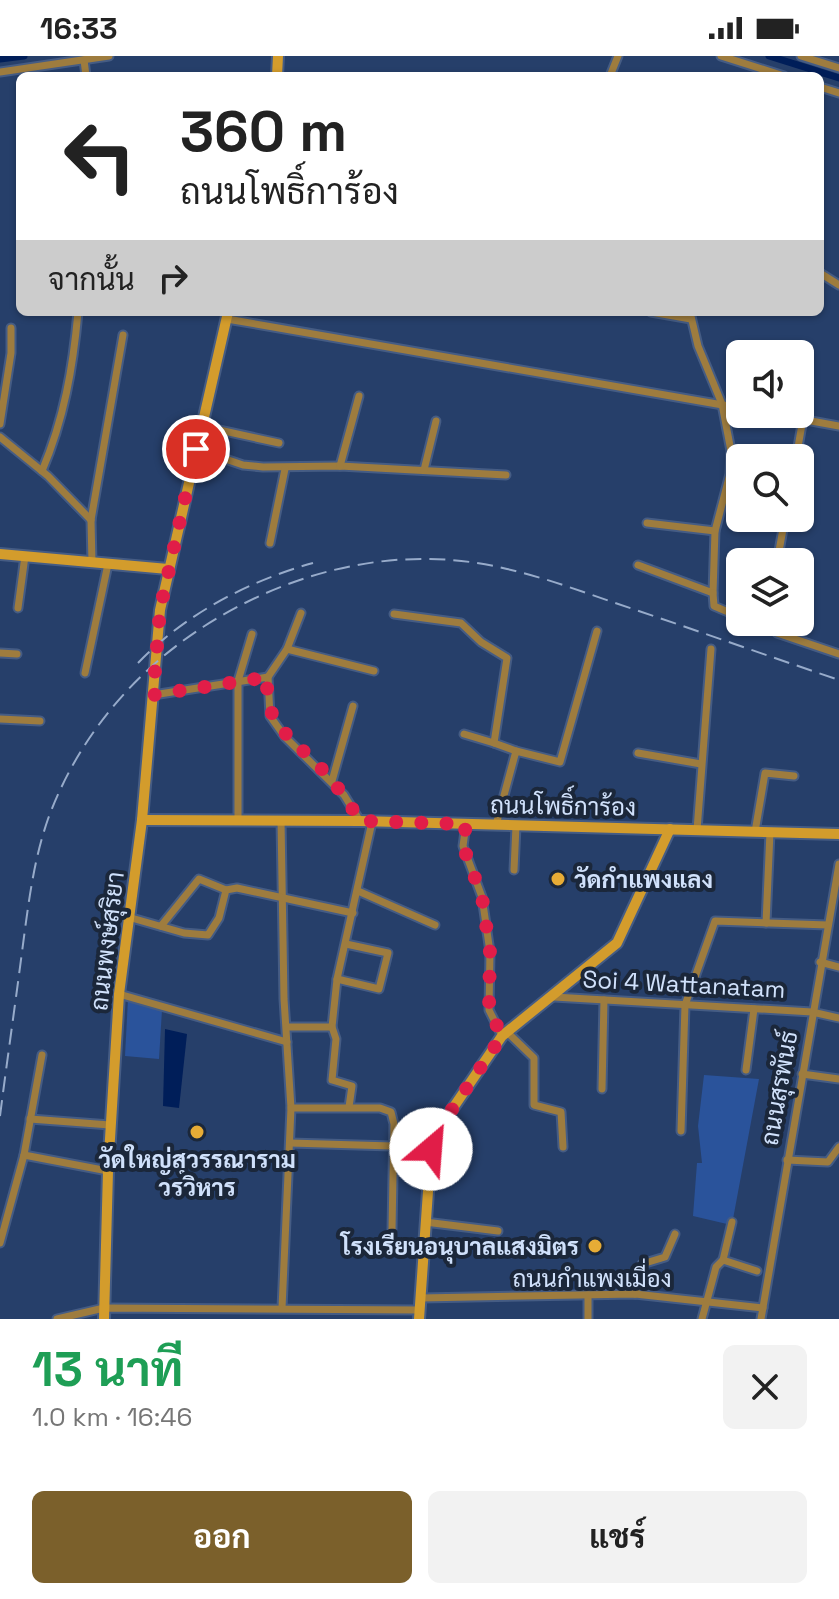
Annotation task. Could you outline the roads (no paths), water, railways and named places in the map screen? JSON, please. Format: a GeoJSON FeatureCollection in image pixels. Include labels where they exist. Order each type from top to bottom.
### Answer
{"type":"FeatureCollection","features":[{"type":"Feature","properties":{"kind":"street"},"geometry":{"type":"LineString","coordinates":[[0,72],[109,56]]}},
{"type":"Feature","properties":{"kind":"street"},"geometry":{"type":"LineString","coordinates":[[721,56],[771,72]]}},
{"type":"Feature","properties":{"kind":"street"},"geometry":{"type":"LineString","coordinates":[[801,56],[839,68]]}},
{"type":"Feature","properties":{"kind":"street"},"geometry":{"type":"LineString","coordinates":[[84,60],[86,72]]}},
{"type":"Feature","properties":{"kind":"street"},"geometry":{"type":"LineString","coordinates":[[42,471],[57,436],[66,399],[77,316]]}},
{"type":"Feature","properties":{"kind":"street","name":"ถนนพงษ์สุริยา"},"geometry":{"type":"LineString","coordinates":[[104,1314],[110,1125],[119,994],[142,820],[160,610],[227,316]]}},
{"type":"Feature","properties":{"kind":"street"},"geometry":{"type":"LineString","coordinates":[[233,316],[726,406]]}},
{"type":"Feature","properties":{"kind":"street"},"geometry":{"type":"LineString","coordinates":[[691,316],[698,346],[723,405],[730,474],[715,531],[713,593],[714,606],[726,611]]}},
{"type":"Feature","properties":{"kind":"street"},"geometry":{"type":"LineString","coordinates":[[0,424],[11,353],[11,328]]}},
{"type":"Feature","properties":{"kind":"street"},"geometry":{"type":"LineString","coordinates":[[92,563],[91,520],[123,335]]}},
{"type":"Feature","properties":{"kind":"street"},"geometry":{"type":"LineString","coordinates":[[340,466],[359,396]]}},
{"type":"Feature","properties":{"kind":"street"},"geometry":{"type":"LineString","coordinates":[[424,470],[436,421]]}},
{"type":"Feature","properties":{"kind":"street"},"geometry":{"type":"LineString","coordinates":[[814,421],[839,426]]}},
{"type":"Feature","properties":{"kind":"street"},"geometry":{"type":"LineString","coordinates":[[201,426],[279,443]]}},
{"type":"Feature","properties":{"kind":"street"},"geometry":{"type":"LineString","coordinates":[[0,437],[42,471],[91,520]]}},
{"type":"Feature","properties":{"kind":"street"},"geometry":{"type":"LineString","coordinates":[[196,449],[243,465],[285,469],[340,466],[506,475]]}},
{"type":"Feature","properties":{"kind":"street"},"geometry":{"type":"LineString","coordinates":[[270,543],[285,469]]}},
{"type":"Feature","properties":{"kind":"street"},"geometry":{"type":"LineString","coordinates":[[647,523],[715,531]]}},
{"type":"Feature","properties":{"kind":"street"},"geometry":{"type":"LineString","coordinates":[[0,554],[168,569]]}},
{"type":"Feature","properties":{"kind":"street"},"geometry":{"type":"LineString","coordinates":[[18,608],[25,556]]}},
{"type":"Feature","properties":{"kind":"street"},"geometry":{"type":"LineString","coordinates":[[85,673],[108,564]]}},
{"type":"Feature","properties":{"kind":"street"},"geometry":{"type":"LineString","coordinates":[[638,565],[713,593]]}},
{"type":"Feature","properties":{"kind":"street"},"geometry":{"type":"LineString","coordinates":[[301,613],[287,649],[268,677],[270,716],[285,737],[332,781],[366,821],[358,891],[337,979],[332,1027],[336,1039],[332,1080],[352,1086],[349,1107]]}},
{"type":"Feature","properties":{"kind":"street"},"geometry":{"type":"LineString","coordinates":[[394,614],[461,623],[507,658],[494,743]]}},
{"type":"Feature","properties":{"kind":"street"},"geometry":{"type":"LineString","coordinates":[[464,734],[560,762],[597,631]]}},
{"type":"Feature","properties":{"kind":"street"},"geometry":{"type":"LineString","coordinates":[[238,820],[238,681],[252,634]]}},
{"type":"Feature","properties":{"kind":"street"},"geometry":{"type":"LineString","coordinates":[[784,636],[839,654]]}},
{"type":"Feature","properties":{"kind":"street"},"geometry":{"type":"LineString","coordinates":[[287,649],[374,671]]}},
{"type":"Feature","properties":{"kind":"street"},"geometry":{"type":"LineString","coordinates":[[697,830],[711,649]]}},
{"type":"Feature","properties":{"kind":"street"},"geometry":{"type":"LineString","coordinates":[[0,653],[17,654]]}},
{"type":"Feature","properties":{"kind":"street"},"geometry":{"type":"LineString","coordinates":[[153,695],[268,677]]}},
{"type":"Feature","properties":{"kind":"street"},"geometry":{"type":"LineString","coordinates":[[332,781],[353,706]]}},
{"type":"Feature","properties":{"kind":"street"},"geometry":{"type":"LineString","coordinates":[[0,719],[40,721]]}},
{"type":"Feature","properties":{"kind":"street"},"geometry":{"type":"LineString","coordinates":[[496,825],[516,751]]}},
{"type":"Feature","properties":{"kind":"street"},"geometry":{"type":"LineString","coordinates":[[638,753],[701,764]]}},
{"type":"Feature","properties":{"kind":"street"},"geometry":{"type":"LineString","coordinates":[[755,832],[765,773],[794,776]]}},
{"type":"Feature","properties":{"kind":"street","name":"ถนนโพธิ์การ้อง"},"geometry":{"type":"LineString","coordinates":[[142,820],[366,821],[839,834]]}},
{"type":"Feature","properties":{"kind":"street"},"geometry":{"type":"LineString","coordinates":[[281,820],[291,1108],[282,1308]]}},
{"type":"Feature","properties":{"kind":"street"},"geometry":{"type":"LineString","coordinates":[[466,824],[463,846],[482,897],[490,952],[489,1010],[504,1034],[534,1058],[534,1105],[561,1112],[563,1147]]}},
{"type":"Feature","properties":{"kind":"street"},"geometry":{"type":"LineString","coordinates":[[514,870],[516,826]]}},
{"type":"Feature","properties":{"kind":"street"},"geometry":{"type":"LineString","coordinates":[[57,1319],[229,1308],[420,1314],[431,1149],[436,1133],[504,1034],[554,997],[617,943],[670,829]]}},
{"type":"Feature","properties":{"kind":"street"},"geometry":{"type":"LineString","coordinates":[[766,923],[770,832]]}},
{"type":"Feature","properties":{"kind":"street","name":"ถนนสุรพันธ์"},"geometry":{"type":"LineString","coordinates":[[761,1319],[839,864]]}},
{"type":"Feature","properties":{"kind":"street"},"geometry":{"type":"LineString","coordinates":[[161,926],[199,879],[226,890],[246,888],[353,913]]}},
{"type":"Feature","properties":{"kind":"street"},"geometry":{"type":"LineString","coordinates":[[128,917],[208,935],[219,918],[226,890]]}},
{"type":"Feature","properties":{"kind":"street"},"geometry":{"type":"LineString","coordinates":[[358,891],[435,925]]}},
{"type":"Feature","properties":{"kind":"street"},"geometry":{"type":"LineString","coordinates":[[830,911],[839,913]]}},
{"type":"Feature","properties":{"kind":"street"},"geometry":{"type":"LineString","coordinates":[[681,1131],[685,1005],[715,921],[828,925]]}},
{"type":"Feature","properties":{"kind":"street"},"geometry":{"type":"LineString","coordinates":[[337,979],[377,991],[382,979],[388,953],[346,944]]}},
{"type":"Feature","properties":{"kind":"street"},"geometry":{"type":"LineString","coordinates":[[820,962],[839,967]]}},
{"type":"Feature","properties":{"kind":"street"},"geometry":{"type":"LineString","coordinates":[[119,994],[287,1042]]}},
{"type":"Feature","properties":{"kind":"street","name":"Soi 4 Wattanatam"},"geometry":{"type":"LineString","coordinates":[[554,997],[812,1012],[839,1018]]}},
{"type":"Feature","properties":{"kind":"street"},"geometry":{"type":"LineString","coordinates":[[602,1089],[604,1000]]}},
{"type":"Feature","properties":{"kind":"street"},"geometry":{"type":"LineString","coordinates":[[746,1070],[754,1009]]}},
{"type":"Feature","properties":{"kind":"street"},"geometry":{"type":"LineString","coordinates":[[287,1027],[332,1027]]}},
{"type":"Feature","properties":{"kind":"street"},"geometry":{"type":"LineString","coordinates":[[0,1243],[24,1155],[42,1055]]}},
{"type":"Feature","properties":{"kind":"street"},"geometry":{"type":"LineString","coordinates":[[802,1074],[839,1079]]}},
{"type":"Feature","properties":{"kind":"street"},"geometry":{"type":"LineString","coordinates":[[291,1108],[388,1109],[394,1119],[392,1229]]}},
{"type":"Feature","properties":{"kind":"street"},"geometry":{"type":"LineString","coordinates":[[30,1119],[110,1125]]}},
{"type":"Feature","properties":{"kind":"street"},"geometry":{"type":"LineString","coordinates":[[290,1143],[392,1146]]}},
{"type":"Feature","properties":{"kind":"street"},"geometry":{"type":"LineString","coordinates":[[787,1160],[828,1162],[839,1147]]}},
{"type":"Feature","properties":{"kind":"street"},"geometry":{"type":"LineString","coordinates":[[24,1155],[108,1171]]}},
{"type":"Feature","properties":{"kind":"street"},"geometry":{"type":"LineString","coordinates":[[425,1222],[498,1231]]}},
{"type":"Feature","properties":{"kind":"street"},"geometry":{"type":"LineString","coordinates":[[702,1319],[716,1267],[723,1260],[732,1222]]}},
{"type":"Feature","properties":{"kind":"street"},"geometry":{"type":"LineString","coordinates":[[635,1294],[642,1264],[665,1257],[675,1234]]}},
{"type":"Feature","properties":{"kind":"street"},"geometry":{"type":"LineString","coordinates":[[723,1260],[757,1271]]}},
{"type":"Feature","properties":{"kind":"street","name":"ถนนกำแพงเมี่อง"},"geometry":{"type":"LineString","coordinates":[[421,1298],[635,1294],[763,1308]]}},
{"type":"Feature","properties":{"kind":"street"},"geometry":{"type":"LineString","coordinates":[[588,1295],[588,1319]]}},
{"type":"Feature","properties":{"kind":"street"},"geometry":{"type":"LineString","coordinates":[[227,1319],[229,1308]]}},
{"type":"Feature","properties":{"kind":"waterway"},"geometry":{"type":"LineString","coordinates":[[0,59],[24,56]]}},
{"type":"Feature","properties":{"kind":"waterway"},"geometry":{"type":"LineString","coordinates":[[769,56],[820,72]]}},
{"type":"Feature","properties":{"kind":"waterway"},"geometry":{"type":"LineString","coordinates":[[824,73],[839,78]]}},
{"type":"Feature","properties":{"kind":"railway"},"geometry":{"type":"LineString","coordinates":[[0,1116],[38,852],[60,790],[91,736],[130,687],[177,645],[238,607],[311,576],[349,566],[428,559],[467,562],[556,583],[839,680]]}},
{"type":"Feature","properties":{"kind":"railway"},"geometry":{"type":"LineString","coordinates":[[138,663],[176,630],[218,602],[265,579],[313,563]]}},
{"type":"Feature","properties":{"kind":"place","name":"วัดกำแพงแลง"},"geometry":{"type":"Point","coordinates":[558,879]}},
{"type":"Feature","properties":{"kind":"place","name":"วัดใหญ่สุวรรณาราม วรวิหาร"},"geometry":{"type":"Point","coordinates":[197,1132]}},
{"type":"Feature","properties":{"kind":"place","name":"โรงเรียนอนุบาลแสงมิตร"},"geometry":{"type":"Point","coordinates":[595,1246]}}]}
